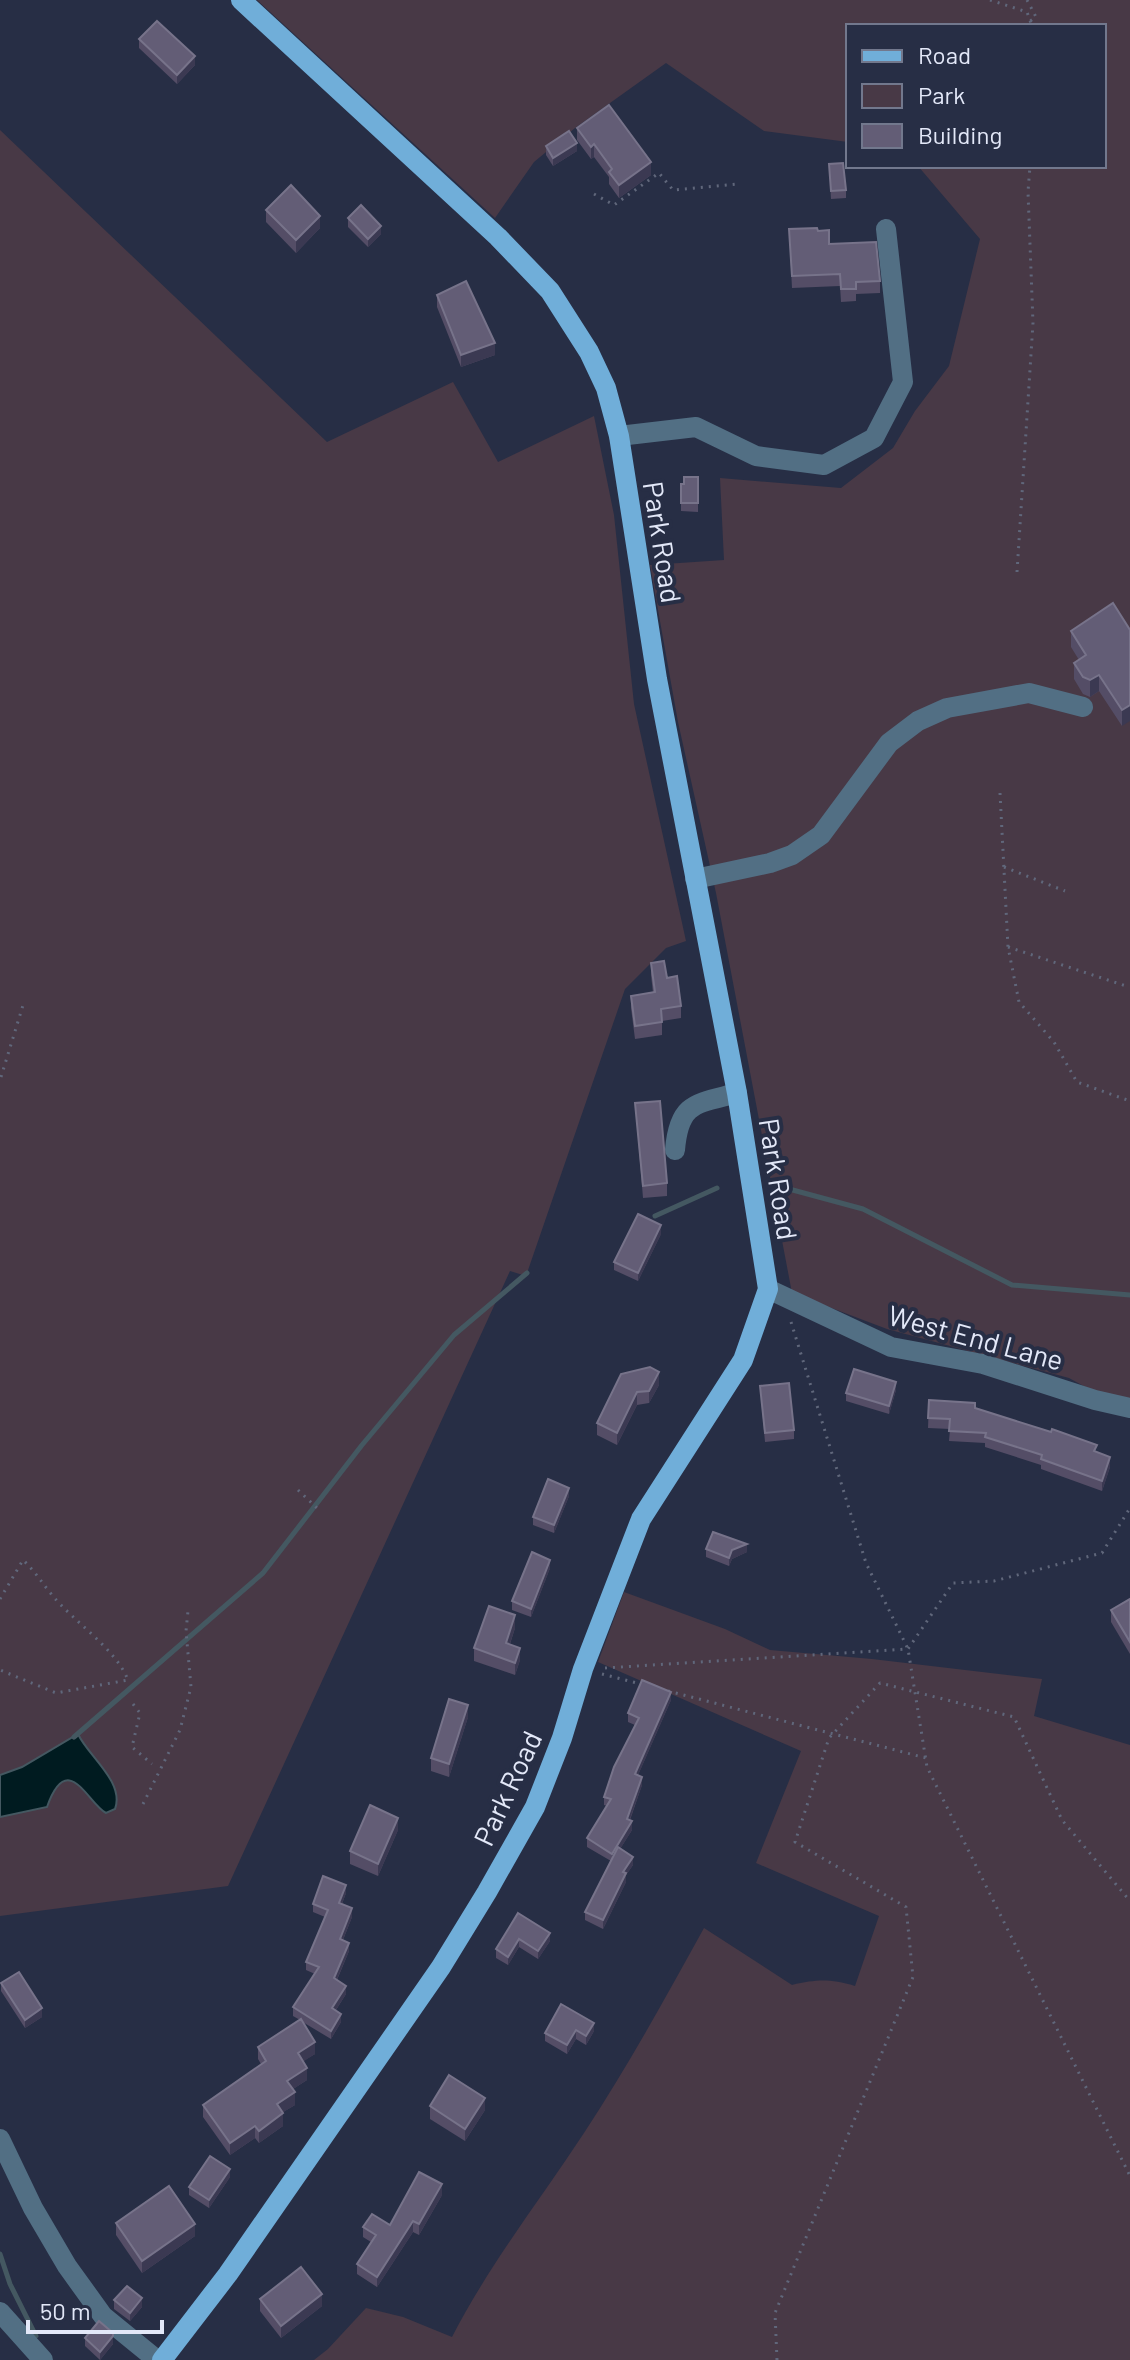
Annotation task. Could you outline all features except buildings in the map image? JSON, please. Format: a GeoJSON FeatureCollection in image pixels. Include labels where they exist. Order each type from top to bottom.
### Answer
{"type":"FeatureCollection","features":[{"type":"Feature","properties":{"kind":"main road","name":"Park Road"},"geometry":{"type":"LineString","coordinates":[[159,2360],[228,2274],[441,1967],[487,1892],[535,1807],[562,1738],[583,1669],[641,1519],[743,1360],[775,1292],[657,679],[619,436],[606,388],[589,352],[550,291],[498,237],[241,0]]}},
{"type":"Feature","properties":{"kind":"street"},"geometry":{"type":"LineString","coordinates":[[619,436],[696,427],[756,456],[824,465],[874,438],[903,382],[886,229]]}},
{"type":"Feature","properties":{"kind":"street"},"geometry":{"type":"LineString","coordinates":[[695,879],[770,863],[792,855],[821,835],[889,743],[918,721],[947,708],[1029,693],[1083,707]]}},
{"type":"Feature","properties":{"kind":"street"},"geometry":{"type":"LineString","coordinates":[[675,1150],[677,1127],[685,1112],[703,1102],[737,1093]]}},
{"type":"Feature","properties":{"kind":"street","name":"West End Lane"},"geometry":{"type":"LineString","coordinates":[[775,1292],[891,1347],[983,1364],[1130,1408]]}},
{"type":"Feature","properties":{"kind":"street"},"geometry":{"type":"LineString","coordinates":[[0,2139],[33,2208],[67,2266],[103,2316],[159,2360]]}},
{"type":"Feature","properties":{"kind":"street"},"geometry":{"type":"LineString","coordinates":[[0,2312],[43,2360]]}},
{"type":"Feature","properties":{"kind":"path"},"geometry":{"type":"LineString","coordinates":[[990,0],[1027,12],[1031,23]]}},
{"type":"Feature","properties":{"kind":"path"},"geometry":{"type":"LineString","coordinates":[[1027,0],[1036,17],[1031,23]]}},
{"type":"Feature","properties":{"kind":"path"},"geometry":{"type":"LineString","coordinates":[[1017,572],[1033,323],[1030,168]]}},
{"type":"Feature","properties":{"kind":"path"},"geometry":{"type":"LineString","coordinates":[[594,194],[614,205],[659,173],[673,190],[738,184]]}},
{"type":"Feature","properties":{"kind":"path"},"geometry":{"type":"LineString","coordinates":[[1000,793],[1008,947],[1019,1002],[1054,1042],[1077,1082],[1130,1101]]}},
{"type":"Feature","properties":{"kind":"path"},"geometry":{"type":"LineString","coordinates":[[1004,867],[1065,891]]}},
{"type":"Feature","properties":{"kind":"path"},"geometry":{"type":"LineString","coordinates":[[1008,947],[1126,986]]}},
{"type":"Feature","properties":{"kind":"path"},"geometry":{"type":"LineString","coordinates":[[1,1077],[24,1002]]}},
{"type":"Feature","properties":{"kind":"path"},"geometry":{"type":"LineString","coordinates":[[775,1292],[866,1563],[908,1649],[927,1767],[1130,2176]]}},
{"type":"Feature","properties":{"kind":"path"},"geometry":{"type":"LineString","coordinates":[[298,1490],[318,1509]]}},
{"type":"Feature","properties":{"kind":"path"},"geometry":{"type":"LineString","coordinates":[[908,1649],[953,1583],[994,1581],[1102,1553],[1130,1508]]}},
{"type":"Feature","properties":{"kind":"path"},"geometry":{"type":"LineString","coordinates":[[0,1599],[23,1560],[36,1572],[51,1594],[122,1664],[128,1680],[56,1693],[0,1670]]}},
{"type":"Feature","properties":{"kind":"path"},"geometry":{"type":"LineString","coordinates":[[143,1804],[180,1730],[191,1687],[186,1631],[188,1611]]}},
{"type":"Feature","properties":{"kind":"path"},"geometry":{"type":"LineString","coordinates":[[583,1669],[908,1649]]}},
{"type":"Feature","properties":{"kind":"path"},"geometry":{"type":"LineString","coordinates":[[583,1669],[642,1685]]}},
{"type":"Feature","properties":{"kind":"path"},"geometry":{"type":"LineString","coordinates":[[777,2360],[775,2313],[913,1977],[906,1907],[795,1842],[829,1738],[880,1683],[1014,1717],[1062,1820],[1130,1901]]}},
{"type":"Feature","properties":{"kind":"path"},"geometry":{"type":"LineString","coordinates":[[656,1688],[926,1758]]}},
{"type":"Feature","properties":{"kind":"path"},"geometry":{"type":"LineString","coordinates":[[133,1704],[140,1713],[132,1747],[152,1764]]}},
{"type":"Feature","properties":{"kind":"green space"},"geometry":{"type":"Polygon","coordinates":[[[257,0],[1130,0],[1130,1404],[1100,1395],[1069,1378],[887,1329],[792,1293],[716,893],[678,722],[650,565],[724,560],[720,478],[841,488],[893,448],[915,411],[949,366],[980,239],[920,168],[1106,168],[1106,24],[846,24],[846,142],[764,131],[666,63],[575,128],[534,162],[495,218],[257,0]]]}},
{"type":"Feature","properties":{"kind":"green space"},"geometry":{"type":"Polygon","coordinates":[[[0,130],[327,442],[453,382],[498,462],[594,416],[614,515],[634,704],[686,941],[666,948],[625,989],[526,1276],[510,1271],[228,1886],[0,1916],[0,130]]]}},
{"type":"Feature","properties":{"kind":"green space"},"geometry":{"type":"Polygon","coordinates":[[[624,1592],[725,1629],[770,1650],[1042,1679],[1034,1716],[1130,1745],[1130,2360],[314,2360],[366,2308],[403,2317],[452,2337],[498,2258],[616,2082],[704,1928],[792,1985],[824,1981],[855,1986],[879,1916],[756,1863],[801,1751],[598,1662],[624,1592]]]}},
{"type":"Feature","properties":{"kind":"shaded area"},"geometry":{"type":"Polygon","coordinates":[[[78,1734],[115,1789],[115,1809],[106,1813],[78,1784],[70,1781],[63,1782],[55,1790],[47,1807],[0,1817],[0,1775],[22,1767],[78,1734]]]}},
{"type":"Feature","properties":{"kind":"waterway"},"geometry":{"type":"LineString","coordinates":[[655,1216],[717,1188]]}},
{"type":"Feature","properties":{"kind":"waterway"},"geometry":{"type":"LineString","coordinates":[[789,1189],[863,1209],[1012,1285],[1130,1295]]}},
{"type":"Feature","properties":{"kind":"waterway"},"geometry":{"type":"LineString","coordinates":[[74,1737],[263,1573],[362,1445],[454,1335],[527,1273]]}},
{"type":"Feature","properties":{"kind":"waterway"},"geometry":{"type":"LineString","coordinates":[[0,2254],[10,2284],[36,2336]]}}]}
